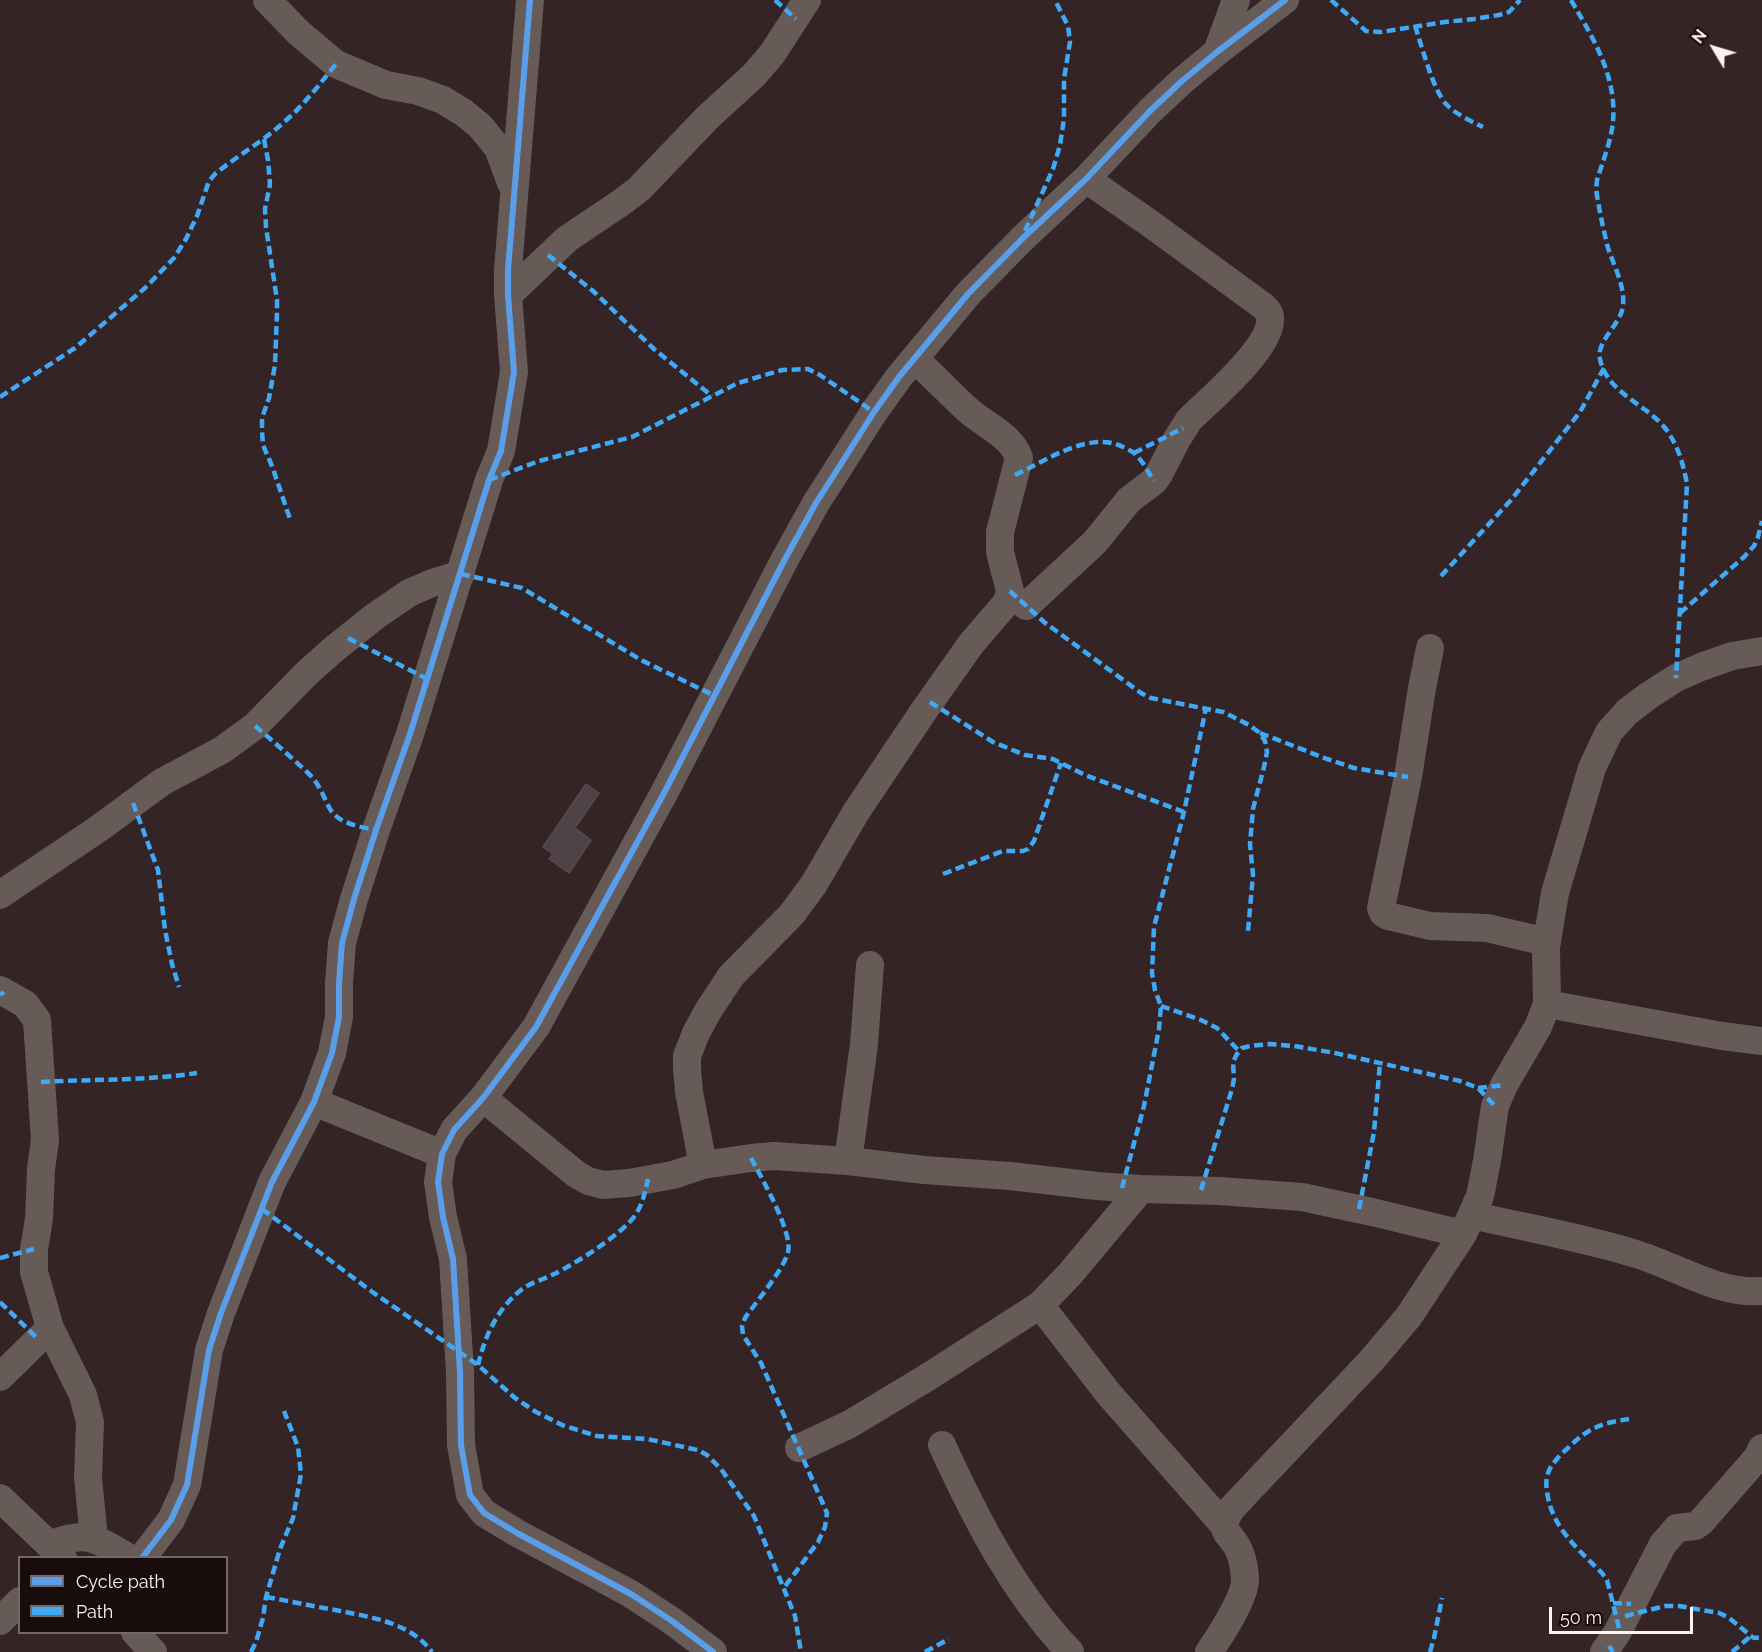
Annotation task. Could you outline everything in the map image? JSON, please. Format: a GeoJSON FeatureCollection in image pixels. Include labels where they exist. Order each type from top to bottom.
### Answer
{"type":"FeatureCollection","features":[{"type":"Feature","properties":{"kind":"street"},"geometry":{"type":"LineString","coordinates":[[267,0],[298,33],[336,64],[386,85],[418,91],[443,100],[464,113],[480,126],[498,148],[513,191]]}},
{"type":"Feature","properties":{"kind":"street"},"geometry":{"type":"LineString","coordinates":[[143,1556],[171,1520],[187,1485],[209,1350],[221,1313],[272,1182],[314,1102],[332,1053],[339,1017],[342,943],[354,899],[410,734],[489,480],[501,452],[514,372],[508,295],[513,191],[530,0]]}},
{"type":"Feature","properties":{"kind":"street"},"geometry":{"type":"LineString","coordinates":[[508,295],[567,238],[639,189],[702,123],[754,75],[772,54],[807,0]]}},
{"type":"Feature","properties":{"kind":"street"},"geometry":{"type":"LineString","coordinates":[[1217,51],[1236,0]]}},
{"type":"Feature","properties":{"kind":"street"},"geometry":{"type":"LineString","coordinates":[[713,1652],[631,1594],[484,1513],[470,1494],[461,1445],[460,1372],[453,1259],[438,1182],[442,1154],[454,1130],[483,1098],[536,1027],[663,795],[785,558],[816,503],[874,412],[968,294],[1022,239],[1086,179],[1150,111],[1182,81],[1217,51],[1285,0]]}},
{"type":"Feature","properties":{"kind":"street"},"geometry":{"type":"LineString","coordinates":[[1026,606],[1095,542],[1129,500],[1154,481],[1183,428],[1258,349],[1269,331],[1271,319],[1269,312],[1263,306],[1086,179]]}},
{"type":"Feature","properties":{"kind":"street"},"geometry":{"type":"LineString","coordinates":[[703,1165],[689,1092],[687,1056],[696,1033],[731,976],[792,914],[814,884],[856,812],[950,673],[1007,602],[1010,591],[1000,552],[1000,532],[1019,458],[1017,451],[997,431],[969,411],[914,359]]}},
{"type":"Feature","properties":{"kind":"street"},"geometry":{"type":"LineString","coordinates":[[0,895],[98,829],[162,782],[222,750],[255,726],[334,649],[374,617],[409,594],[432,583],[461,574]]}},
{"type":"Feature","properties":{"kind":"street"},"geometry":{"type":"LineString","coordinates":[[1430,648],[1408,777],[1381,908],[1388,916],[1430,926],[1487,928],[1547,942]]}},
{"type":"Feature","properties":{"kind":"street"},"geometry":{"type":"LineString","coordinates":[[1223,1524],[1232,1508],[1371,1361],[1401,1325],[1467,1224],[1480,1196],[1495,1106],[1504,1085],[1538,1027],[1547,1004],[1547,942],[1555,893],[1596,758],[1609,732],[1627,712],[1676,678],[1732,656],[1762,651]]}},
{"type":"Feature","properties":{"kind":"street"},"geometry":{"type":"LineString","coordinates":[[848,1161],[864,1044],[870,965]]}},
{"type":"Feature","properties":{"kind":"street"},"geometry":{"type":"LineString","coordinates":[[0,990],[26,1004],[37,1020],[45,1140],[39,1219],[33,1249],[34,1272],[50,1328],[83,1395],[90,1422],[88,1477],[94,1539]]}},
{"type":"Feature","properties":{"kind":"street"},"geometry":{"type":"LineString","coordinates":[[1547,1004],[1722,1036],[1762,1041]]}},
{"type":"Feature","properties":{"kind":"street"},"geometry":{"type":"LineString","coordinates":[[483,1098],[576,1174],[588,1181],[603,1185],[629,1183],[703,1165],[774,1156],[1010,1176],[1141,1190],[1219,1191],[1302,1197],[1372,1212],[1467,1224],[1617,1248],[1644,1256],[1690,1276],[1749,1293],[1762,1292]]}},
{"type":"Feature","properties":{"kind":"street"},"geometry":{"type":"LineString","coordinates":[[314,1102],[442,1154]]}},
{"type":"Feature","properties":{"kind":"street"},"geometry":{"type":"LineString","coordinates":[[799,1448],[850,1424],[1040,1305],[1070,1274],[1141,1190]]}},
{"type":"Feature","properties":{"kind":"street"},"geometry":{"type":"LineString","coordinates":[[1040,1305],[1108,1394],[1223,1524],[1240,1551],[1245,1581],[1237,1605],[1209,1652]]}},
{"type":"Feature","properties":{"kind":"street"},"geometry":{"type":"LineString","coordinates":[[0,1377],[50,1328]]}},
{"type":"Feature","properties":{"kind":"street"},"geometry":{"type":"LineString","coordinates":[[942,1445],[967,1498],[1000,1558],[1031,1607],[1070,1652]]}},
{"type":"Feature","properties":{"kind":"street"},"geometry":{"type":"LineString","coordinates":[[1604,1652],[1617,1633],[1663,1544],[1677,1528],[1695,1526],[1701,1522],[1757,1458],[1762,1448]]}},
{"type":"Feature","properties":{"kind":"street"},"geometry":{"type":"LineString","coordinates":[[0,1498],[59,1554],[74,1537],[94,1539],[127,1556]]}},
{"type":"Feature","properties":{"kind":"street"},"geometry":{"type":"LineString","coordinates":[[0,1621],[18,1603]]}},
{"type":"Feature","properties":{"kind":"street"},"geometry":{"type":"LineString","coordinates":[[137,1634],[153,1652]]}},
{"type":"Feature","properties":{"kind":"building"},"geometry":{"type":"Polygon","coordinates":[[[586,784],[599,793],[575,828],[591,840],[569,873],[549,859],[553,854],[543,847],[586,784]]]}},
{"type":"Feature","properties":{"kind":"marked path"},"geometry":{"type":"LineString","coordinates":[[775,0],[796,19]]}},
{"type":"Feature","properties":{"kind":"marked path"},"geometry":{"type":"LineString","coordinates":[[1025,231],[1053,169],[1064,119],[1064,79],[1070,42],[1068,26],[1055,0]]}},
{"type":"Feature","properties":{"kind":"marked path"},"geometry":{"type":"LineString","coordinates":[[1331,0],[1366,31],[1381,32],[1499,15],[1509,12],[1520,0]]}},
{"type":"Feature","properties":{"kind":"marked path"},"geometry":{"type":"LineString","coordinates":[[1571,0],[1602,58],[1613,105],[1613,122],[1596,189],[1608,248],[1621,283],[1623,305],[1622,312],[1602,345],[1600,359],[1610,381],[1648,412],[1670,434],[1679,454],[1687,484],[1676,678]]}},
{"type":"Feature","properties":{"kind":"marked path"},"geometry":{"type":"LineString","coordinates":[[1415,26],[1437,90],[1442,98],[1455,112],[1483,127]]}},
{"type":"Feature","properties":{"kind":"marked path"},"geometry":{"type":"LineString","coordinates":[[0,397],[75,348],[145,288],[174,258],[186,239],[209,181],[290,116],[311,95],[336,64]]}},
{"type":"Feature","properties":{"kind":"marked path"},"geometry":{"type":"LineString","coordinates":[[264,139],[270,184],[265,209],[266,227],[277,313],[275,365],[269,398],[262,418],[262,431],[263,445],[290,519]]}},
{"type":"Feature","properties":{"kind":"marked path"},"geometry":{"type":"LineString","coordinates":[[548,255],[593,291],[654,349],[712,396]]}},
{"type":"Feature","properties":{"kind":"marked path"},"geometry":{"type":"LineString","coordinates":[[1441,576],[1511,500],[1580,412],[1604,368]]}},
{"type":"Feature","properties":{"kind":"marked path"},"geometry":{"type":"LineString","coordinates":[[489,480],[539,461],[632,437],[738,383],[782,370],[808,369],[874,412]]}},
{"type":"Feature","properties":{"kind":"marked path"},"geometry":{"type":"LineString","coordinates":[[1134,453],[1183,428]]}},
{"type":"Feature","properties":{"kind":"marked path"},"geometry":{"type":"LineString","coordinates":[[1015,475],[1068,449],[1096,442],[1110,443],[1134,453],[1154,481]]}},
{"type":"Feature","properties":{"kind":"marked path"},"geometry":{"type":"LineString","coordinates":[[1680,613],[1754,546],[1762,521]]}},
{"type":"Feature","properties":{"kind":"marked path"},"geometry":{"type":"LineString","coordinates":[[461,574],[522,588],[641,660],[713,695]]}},
{"type":"Feature","properties":{"kind":"marked path"},"geometry":{"type":"LineString","coordinates":[[1010,591],[1044,622],[1141,693],[1151,698],[1223,712],[1260,733],[1265,741],[1267,752],[1253,809],[1250,844],[1253,875],[1248,931]]}},
{"type":"Feature","properties":{"kind":"marked path"},"geometry":{"type":"LineString","coordinates":[[348,638],[427,679]]}},
{"type":"Feature","properties":{"kind":"marked path"},"geometry":{"type":"LineString","coordinates":[[930,702],[993,742],[1025,755],[1053,759],[1085,775],[1184,812]]}},
{"type":"Feature","properties":{"kind":"marked path"},"geometry":{"type":"LineString","coordinates":[[1122,1188],[1144,1106],[1159,1029],[1161,1006],[1152,973],[1154,927],[1184,812],[1206,708]]}},
{"type":"Feature","properties":{"kind":"marked path"},"geometry":{"type":"LineString","coordinates":[[255,726],[312,777],[334,814],[351,824],[376,830]]}},
{"type":"Feature","properties":{"kind":"marked path"},"geometry":{"type":"LineString","coordinates":[[1260,733],[1354,768],[1408,777]]}},
{"type":"Feature","properties":{"kind":"marked path"},"geometry":{"type":"LineString","coordinates":[[943,874],[1003,851],[1028,849],[1034,841],[1061,763]]}},
{"type":"Feature","properties":{"kind":"marked path"},"geometry":{"type":"LineString","coordinates":[[133,803],[158,870],[165,930],[179,987]]}},
{"type":"Feature","properties":{"kind":"marked path"},"geometry":{"type":"LineString","coordinates":[[0,995],[4,992]]}},
{"type":"Feature","properties":{"kind":"marked path"},"geometry":{"type":"LineString","coordinates":[[1161,1006],[1217,1028],[1239,1051]]}},
{"type":"Feature","properties":{"kind":"marked path"},"geometry":{"type":"LineString","coordinates":[[1201,1190],[1232,1089],[1233,1062],[1242,1048],[1270,1044],[1294,1046],[1460,1081],[1478,1088],[1495,1106]]}},
{"type":"Feature","properties":{"kind":"marked path"},"geometry":{"type":"LineString","coordinates":[[1359,1209],[1374,1132],[1380,1063]]}},
{"type":"Feature","properties":{"kind":"marked path"},"geometry":{"type":"LineString","coordinates":[[41,1082],[138,1079],[197,1073]]}},
{"type":"Feature","properties":{"kind":"marked path"},"geometry":{"type":"LineString","coordinates":[[1478,1088],[1504,1085]]}},
{"type":"Feature","properties":{"kind":"marked path"},"geometry":{"type":"LineString","coordinates":[[751,1158],[781,1218],[786,1232],[788,1252],[776,1276],[745,1318],[742,1326],[743,1335],[761,1363],[827,1513],[825,1527],[818,1542],[783,1589]]}},
{"type":"Feature","properties":{"kind":"marked path"},"geometry":{"type":"LineString","coordinates":[[478,1365],[493,1324],[513,1297],[529,1285],[586,1256],[621,1230],[636,1214],[644,1197],[648,1179]]}},
{"type":"Feature","properties":{"kind":"marked path"},"geometry":{"type":"LineString","coordinates":[[262,1209],[371,1291],[478,1365],[515,1398],[536,1412],[562,1425],[597,1436],[647,1439],[698,1450],[707,1455],[721,1469],[754,1516],[795,1616],[801,1652]]}},
{"type":"Feature","properties":{"kind":"marked path"},"geometry":{"type":"LineString","coordinates":[[0,1258],[34,1249]]}},
{"type":"Feature","properties":{"kind":"marked path"},"geometry":{"type":"LineString","coordinates":[[0,1302],[38,1339]]}},
{"type":"Feature","properties":{"kind":"marked path"},"geometry":{"type":"LineString","coordinates":[[251,1652],[263,1618],[266,1597],[280,1549],[293,1518],[301,1474],[298,1447],[284,1411]]}},
{"type":"Feature","properties":{"kind":"marked path"},"geometry":{"type":"LineString","coordinates":[[1619,1628],[1607,1580],[1567,1537],[1560,1526],[1550,1504],[1546,1482],[1554,1463],[1582,1436],[1610,1422],[1629,1419]]}},
{"type":"Feature","properties":{"kind":"marked path"},"geometry":{"type":"LineString","coordinates":[[266,1597],[388,1622],[412,1634],[432,1652]]}},
{"type":"Feature","properties":{"kind":"marked path"},"geometry":{"type":"LineString","coordinates":[[1430,1652],[1442,1598]]}},
{"type":"Feature","properties":{"kind":"marked path"},"geometry":{"type":"LineString","coordinates":[[1613,1603],[1631,1604]]}},
{"type":"Feature","properties":{"kind":"marked path"},"geometry":{"type":"LineString","coordinates":[[1625,1616],[1665,1606],[1679,1606],[1719,1613],[1728,1617],[1754,1638],[1762,1637]]}},
{"type":"Feature","properties":{"kind":"marked path"},"geometry":{"type":"LineString","coordinates":[[1732,1652],[1751,1636]]}},
{"type":"Feature","properties":{"kind":"marked path"},"geometry":{"type":"LineString","coordinates":[[925,1652],[949,1639]]}},
{"type":"Feature","properties":{"kind":"marked path"},"geometry":{"type":"LineString","coordinates":[[1609,1646],[1613,1652]]}},
{"type":"Feature","properties":{"kind":"cycle path"},"geometry":{"type":"LineString","coordinates":[[144,1556],[171,1520],[187,1485],[209,1350],[221,1313],[272,1182],[314,1102],[332,1053],[339,1017],[342,943],[354,899],[410,734],[489,480],[501,451],[514,372],[508,270],[530,0]]}},
{"type":"Feature","properties":{"kind":"cycle path"},"geometry":{"type":"LineString","coordinates":[[713,1652],[631,1594],[484,1513],[470,1495],[461,1445],[460,1372],[453,1259],[438,1182],[442,1154],[454,1130],[483,1098],[536,1027],[663,795],[816,503],[899,377],[968,294],[1086,179],[1150,111],[1217,52],[1285,0]]}}]}
